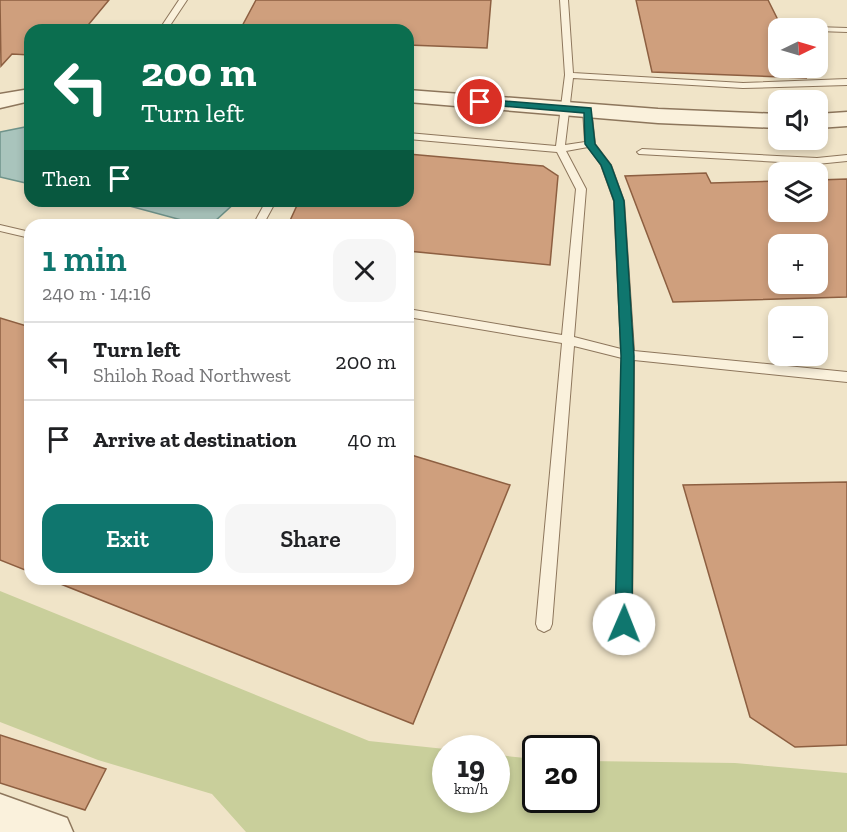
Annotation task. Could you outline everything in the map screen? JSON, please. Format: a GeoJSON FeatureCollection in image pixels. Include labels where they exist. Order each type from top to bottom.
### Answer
{"type":"FeatureCollection","features":[{"type":"Feature","properties":{"kind":"street"},"geometry":{"type":"LineString","coordinates":[[0,100],[24,96]]}},
{"type":"Feature","properties":{"kind":"street"},"geometry":{"type":"LineString","coordinates":[[414,96],[768,120]]}},
{"type":"Feature","properties":{"kind":"street"},"geometry":{"type":"LineString","coordinates":[[828,120],[847,119]]}},
{"type":"Feature","properties":{"kind":"street"},"geometry":{"type":"LineString","coordinates":[[0,813],[53,832]]}},
{"type":"Feature","properties":{"kind":"lane"},"geometry":{"type":"LineString","coordinates":[[167,24],[183,0]]}},
{"type":"Feature","properties":{"kind":"lane"},"geometry":{"type":"LineString","coordinates":[[544,624],[581,189],[560,149],[568,75],[564,0]]}},
{"type":"Feature","properties":{"kind":"lane"},"geometry":{"type":"LineString","coordinates":[[828,29],[847,30]]}},
{"type":"Feature","properties":{"kind":"lane"},"geometry":{"type":"LineString","coordinates":[[568,75],[733,87],[778,87],[847,82]]}},
{"type":"Feature","properties":{"kind":"lane"},"geometry":{"type":"LineString","coordinates":[[588,110],[590,144],[606,165],[619,201],[628,356],[624,624]]}},
{"type":"Feature","properties":{"kind":"lane"},"geometry":{"type":"LineString","coordinates":[[414,137],[560,149],[590,144]]}},
{"type":"Feature","properties":{"kind":"lane"},"geometry":{"type":"LineString","coordinates":[[642,152],[817,161],[847,158]]}},
{"type":"Feature","properties":{"kind":"lane"},"geometry":{"type":"LineString","coordinates":[[0,228],[24,234]]}},
{"type":"Feature","properties":{"kind":"lane"},"geometry":{"type":"LineString","coordinates":[[414,314],[568,340],[628,356],[847,377]]}},
{"type":"Feature","properties":{"kind":"green space"},"geometry":{"type":"Polygon","coordinates":[[[0,591],[369,741],[432,748],[432,813],[510,813],[510,756],[522,758],[522,813],[600,813],[600,761],[735,763],[847,773],[847,832],[246,832],[212,794],[98,760],[0,722],[0,591]]]}},
{"type":"Feature","properties":{"kind":"water"},"geometry":{"type":"Polygon","coordinates":[[[24,127],[24,183],[0,177],[0,132],[24,127]]]}},
{"type":"Feature","properties":{"kind":"water"},"geometry":{"type":"Polygon","coordinates":[[[133,207],[230,207],[217,219],[178,219],[133,207]]]}},
{"type":"Feature","properties":{"kind":"building"},"geometry":{"type":"Polygon","coordinates":[[[0,0],[109,0],[89,24],[24,24],[24,55],[12,54],[1,66],[0,0]]]}},
{"type":"Feature","properties":{"kind":"building"},"geometry":{"type":"Polygon","coordinates":[[[256,0],[491,0],[487,48],[414,45],[414,24],[243,24],[256,0]]]}},
{"type":"Feature","properties":{"kind":"building"},"geometry":{"type":"Polygon","coordinates":[[[636,0],[768,0],[777,18],[768,18],[768,77],[652,72],[636,0]]]}},
{"type":"Feature","properties":{"kind":"building"},"geometry":{"type":"Polygon","coordinates":[[[414,155],[543,166],[558,176],[550,265],[414,252],[414,219],[291,219],[296,207],[414,207],[414,155]]]}},
{"type":"Feature","properties":{"kind":"building"},"geometry":{"type":"Polygon","coordinates":[[[706,173],[711,183],[768,181],[768,222],[828,222],[828,180],[847,179],[847,297],[673,302],[625,176],[706,173]]]}},
{"type":"Feature","properties":{"kind":"building"},"geometry":{"type":"Polygon","coordinates":[[[0,318],[24,325],[24,570],[0,560],[0,318]]]}},
{"type":"Feature","properties":{"kind":"building"},"geometry":{"type":"Polygon","coordinates":[[[414,456],[510,485],[413,724],[63,585],[414,585],[414,456]]]}},
{"type":"Feature","properties":{"kind":"building"},"geometry":{"type":"Polygon","coordinates":[[[847,482],[847,745],[795,747],[750,717],[683,485],[847,482]]]}},
{"type":"Feature","properties":{"kind":"building"},"geometry":{"type":"Polygon","coordinates":[[[0,735],[106,769],[85,810],[0,783],[0,735]]]}},
{"type":"Feature","properties":{"kind":"route"},"geometry":{"type":"LineString","coordinates":[[480,102],[588,110],[590,144],[606,165],[619,201],[628,356],[624,624]]}}]}
